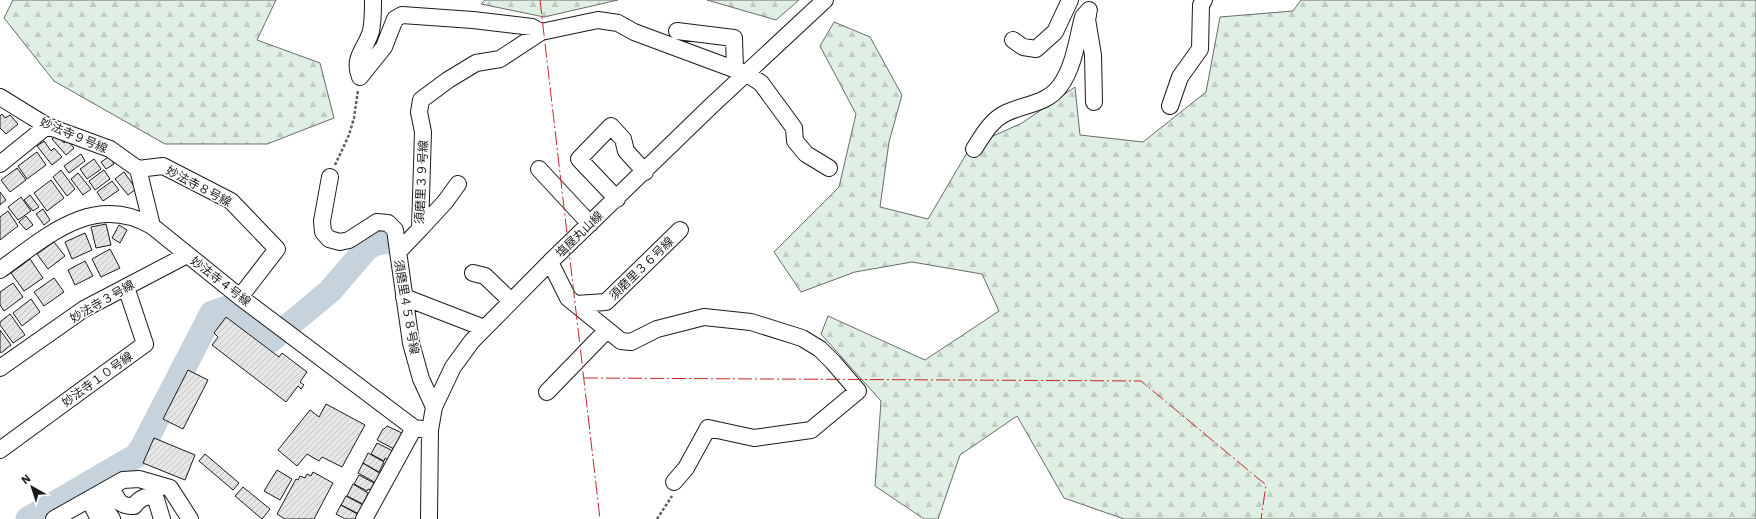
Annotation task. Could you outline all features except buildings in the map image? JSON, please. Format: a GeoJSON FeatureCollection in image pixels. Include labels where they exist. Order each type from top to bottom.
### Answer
{"type":"FeatureCollection","features":[{"type":"Feature","properties":{"kind":"street"},"geometry":{"type":"LineString","coordinates":[[360,77],[357,69],[358,60],[371,31],[372,0]]}},
{"type":"Feature","properties":{"kind":"street","name":"塩屋丸山線"},"geometry":{"type":"LineString","coordinates":[[429,519],[430,430],[434,407],[453,366],[472,341],[550,262],[645,172],[741,71],[826,0]]}},
{"type":"Feature","properties":{"kind":"street"},"geometry":{"type":"LineString","coordinates":[[1013,40],[1023,47],[1036,49],[1055,32],[1070,0]]}},
{"type":"Feature","properties":{"kind":"street"},"geometry":{"type":"LineString","coordinates":[[1170,106],[1180,76],[1200,49],[1201,5],[1204,0]]}},
{"type":"Feature","properties":{"kind":"street"},"geometry":{"type":"LineString","coordinates":[[974,149],[990,125],[1005,113],[1044,100],[1059,87],[1069,71],[1083,17],[1089,10],[1087,20],[1093,55],[1094,102]]}},
{"type":"Feature","properties":{"kind":"street"},"geometry":{"type":"LineString","coordinates":[[360,77],[384,47],[395,19],[402,15],[532,27],[541,32],[598,20],[618,23],[634,32],[741,71],[761,83],[794,128],[796,141],[806,154],[829,168]]}},
{"type":"Feature","properties":{"kind":"street"},"geometry":{"type":"LineString","coordinates":[[677,31],[734,38],[741,71]]}},
{"type":"Feature","properties":{"kind":"street","name":"須磨里３９号線"},"geometry":{"type":"LineString","coordinates":[[398,252],[420,229],[423,132],[419,112],[421,100],[448,80],[476,63],[500,58],[541,32]]}},
{"type":"Feature","properties":{"kind":"street","name":"妙法寺９号線"},"geometry":{"type":"LineString","coordinates":[[0,97],[48,126],[110,149],[138,169]]}},
{"type":"Feature","properties":{"kind":"street"},"geometry":{"type":"LineString","coordinates":[[0,164],[48,126]]}},
{"type":"Feature","properties":{"kind":"street"},"geometry":{"type":"LineString","coordinates":[[617,199],[579,159],[611,126],[623,139],[626,152],[645,172]]}},
{"type":"Feature","properties":{"kind":"street","name":"妙法寺８号線"},"geometry":{"type":"LineString","coordinates":[[138,169],[163,166],[231,201],[277,249],[240,297]]}},
{"type":"Feature","properties":{"kind":"street"},"geometry":{"type":"LineString","coordinates":[[138,169],[152,226]]}},
{"type":"Feature","properties":{"kind":"street"},"geometry":{"type":"LineString","coordinates":[[539,169],[590,224]]}},
{"type":"Feature","properties":{"kind":"street","name":"須磨里４５８号線"},"geometry":{"type":"LineString","coordinates":[[330,177],[322,221],[323,232],[329,239],[340,242],[349,240],[377,222],[388,223],[395,230],[411,343],[421,379],[434,407]]}},
{"type":"Feature","properties":{"kind":"street"},"geometry":{"type":"LineString","coordinates":[[420,229],[445,202],[458,184]]}},
{"type":"Feature","properties":{"kind":"street","name":"妙法寺４号線"},"geometry":{"type":"LineString","coordinates":[[0,270],[46,237],[74,220],[113,213],[140,219],[152,226],[240,297],[414,428],[430,430]]}},
{"type":"Feature","properties":{"kind":"street","name":"須磨里３６号線"},"geometry":{"type":"LineString","coordinates":[[576,304],[606,302],[680,230]]}},
{"type":"Feature","properties":{"kind":"street","name":"妙法寺３号線"},"geometry":{"type":"LineString","coordinates":[[0,368],[84,309],[187,255]]}},
{"type":"Feature","properties":{"kind":"street"},"geometry":{"type":"LineString","coordinates":[[550,262],[568,298],[621,341],[631,342],[657,329],[704,317],[751,322],[802,338],[820,349],[858,391],[811,430],[754,438],[708,428],[686,468],[674,482]]}},
{"type":"Feature","properties":{"kind":"street"},"geometry":{"type":"LineString","coordinates":[[473,273],[486,276],[511,301]]}},
{"type":"Feature","properties":{"kind":"street","name":"妙法寺１０号線"},"geometry":{"type":"LineString","coordinates":[[0,450],[145,344],[126,287]]}},
{"type":"Feature","properties":{"kind":"street"},"geometry":{"type":"LineString","coordinates":[[404,297],[484,328]]}},
{"type":"Feature","properties":{"kind":"street"},"geometry":{"type":"LineString","coordinates":[[547,392],[607,330]]}},
{"type":"Feature","properties":{"kind":"street"},"geometry":{"type":"LineString","coordinates":[[364,519],[414,428]]}},
{"type":"Feature","properties":{"kind":"street"},"geometry":{"type":"LineString","coordinates":[[54,519],[123,480],[139,479],[170,488],[185,517]]}},
{"type":"Feature","properties":{"kind":"street"},"geometry":{"type":"LineString","coordinates":[[112,487],[121,505],[134,506],[138,500],[146,496],[155,496],[162,519]]}},
{"type":"Feature","properties":{"kind":"street"},"geometry":{"type":"LineString","coordinates":[[92,497],[119,519]]}},
{"type":"Feature","properties":{"kind":"street"},"geometry":{"type":"LineString","coordinates":[[92,497],[99,519]]}},
{"type":"Feature","properties":{"kind":"path"},"geometry":{"type":"LineString","coordinates":[[330,177],[349,135],[354,118],[360,77]]}},
{"type":"Feature","properties":{"kind":"path"},"geometry":{"type":"LineString","coordinates":[[657,519],[671,497],[674,482]]}},
{"type":"Feature","properties":{"kind":"green space"},"geometry":{"type":"Polygon","coordinates":[[[13,0],[276,0],[257,40],[320,63],[334,118],[267,144],[165,144],[54,81],[4,18],[13,0]]]}},
{"type":"Feature","properties":{"kind":"green space"},"geometry":{"type":"Polygon","coordinates":[[[485,0],[618,0],[544,17],[481,4],[485,0]]]}},
{"type":"Feature","properties":{"kind":"green space"},"geometry":{"type":"Polygon","coordinates":[[[707,0],[799,0],[776,20],[707,0]]]}},
{"type":"Feature","properties":{"kind":"green space"},"geometry":{"type":"Polygon","coordinates":[[[1301,0],[1756,0],[1756,519],[1124,519],[1064,498],[1017,416],[960,455],[938,519],[924,519],[875,486],[881,401],[821,334],[828,316],[925,360],[999,311],[982,274],[912,262],[855,272],[801,292],[774,252],[839,187],[856,114],[820,46],[834,22],[870,37],[902,95],[889,142],[880,207],[928,219],[971,146],[1022,123],[1075,87],[1080,135],[1143,142],[1206,92],[1220,17],[1293,11],[1301,0]]]}},
{"type":"Feature","properties":{"kind":"waterway"},"geometry":{"type":"LineString","coordinates":[[28,519],[136,456],[142,448],[212,313],[227,308],[233,311],[270,341],[330,291],[366,249],[375,243],[390,241]]}},
{"type":"Feature","properties":{"kind":"power"},"geometry":{"type":"LineString","coordinates":[[540,0],[600,519]]}},
{"type":"Feature","properties":{"kind":"power"},"geometry":{"type":"LineString","coordinates":[[584,378],[1141,381],[1266,485],[1261,519]]}}]}
